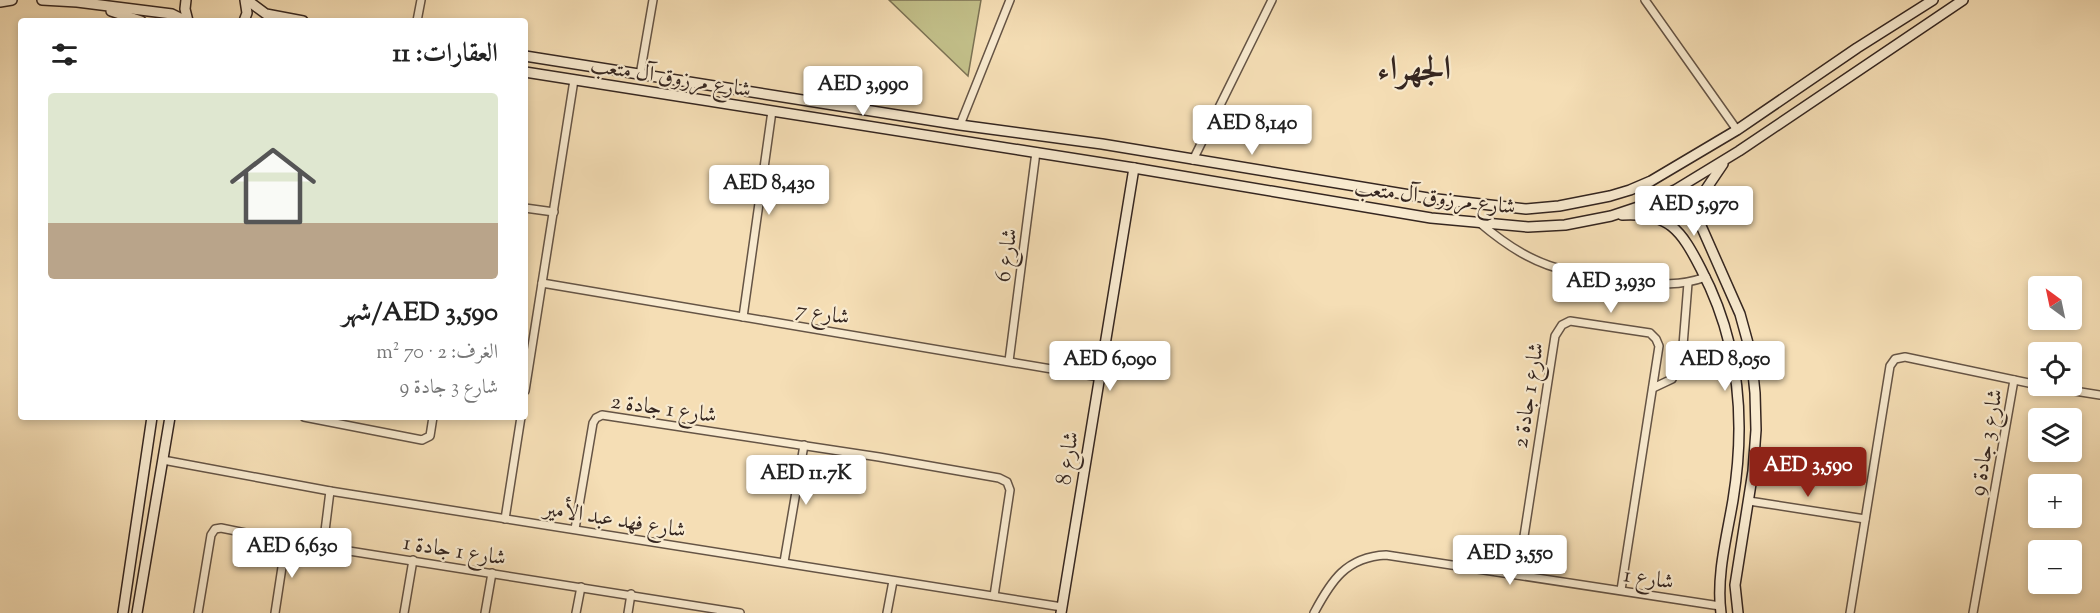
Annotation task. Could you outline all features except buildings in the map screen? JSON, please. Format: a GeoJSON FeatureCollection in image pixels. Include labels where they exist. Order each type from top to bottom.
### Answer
{"type":"FeatureCollection","features":[{"type":"Feature","properties":{"kind":"main road"},"geometry":{"type":"LineString","coordinates":[[0,2],[12,0]]}},
{"type":"Feature","properties":{"kind":"main road"},"geometry":{"type":"LineString","coordinates":[[42,0],[172,14],[181,18]]}},
{"type":"Feature","properties":{"kind":"main road"},"geometry":{"type":"LineString","coordinates":[[186,0],[186,18]]}},
{"type":"Feature","properties":{"kind":"main road"},"geometry":{"type":"LineString","coordinates":[[245,18],[246,0]]}},
{"type":"Feature","properties":{"kind":"main road"},"geometry":{"type":"LineString","coordinates":[[246,0],[266,14],[287,18]]}},
{"type":"Feature","properties":{"kind":"main road","name":"شارع مرزوق آل متعب"},"geometry":{"type":"LineString","coordinates":[[528,56],[881,113],[1102,144],[1428,198],[1526,209],[1590,200],[1630,190],[1672,170],[1933,0]]}},
{"type":"Feature","properties":{"kind":"main road","name":"شارع مرزوق آل متعب"},"geometry":{"type":"LineString","coordinates":[[528,72],[1036,152],[1374,209],[1528,227],[1565,225],[1611,216],[1675,190],[1739,151],[1964,0]]}},
{"type":"Feature","properties":{"kind":"main road"},"geometry":{"type":"LineString","coordinates":[[77,2],[131,18]]}},
{"type":"Feature","properties":{"kind":"main road"},"geometry":{"type":"LineString","coordinates":[[550,76],[547,66],[553,61]]}},
{"type":"Feature","properties":{"kind":"main road"},"geometry":{"type":"LineString","coordinates":[[853,124],[860,116],[857,109]]}},
{"type":"Feature","properties":{"kind":"main road"},"geometry":{"type":"LineString","coordinates":[[878,128],[876,118],[881,113]]}},
{"type":"Feature","properties":{"kind":"main road"},"geometry":{"type":"LineString","coordinates":[[1738,613],[1735,585],[1749,501],[1756,430],[1751,354],[1740,314],[1698,219],[1700,198],[1720,167],[1739,151]]}},
{"type":"Feature","properties":{"kind":"main road","name":"شارع 8"},"geometry":{"type":"LineString","coordinates":[[1061,610],[1134,168]]}},
{"type":"Feature","properties":{"kind":"main road"},"geometry":{"type":"LineString","coordinates":[[1611,216],[1651,215],[1663,220],[1684,238],[1706,277],[1724,323],[1734,362],[1739,398],[1740,439],[1721,576],[1720,610]]}},
{"type":"Feature","properties":{"kind":"main road"},"geometry":{"type":"LineString","coordinates":[[1695,258],[1698,250],[1710,249]]}},
{"type":"Feature","properties":{"kind":"main road"},"geometry":{"type":"LineString","coordinates":[[123,613],[152,420]]}},
{"type":"Feature","properties":{"kind":"main road"},"geometry":{"type":"LineString","coordinates":[[137,613],[170,420]]}},
{"type":"Feature","properties":{"kind":"street"},"geometry":{"type":"LineString","coordinates":[[418,18],[421,0]]}},
{"type":"Feature","properties":{"kind":"street"},"geometry":{"type":"LineString","coordinates":[[640,75],[650,0]]}},
{"type":"Feature","properties":{"kind":"street"},"geometry":{"type":"LineString","coordinates":[[960,125],[1010,0]]}},
{"type":"Feature","properties":{"kind":"street"},"geometry":{"type":"LineString","coordinates":[[1193,160],[1272,0]]}},
{"type":"Feature","properties":{"kind":"street"},"geometry":{"type":"LineString","coordinates":[[1645,0],[1737,129]]}},
{"type":"Feature","properties":{"kind":"street"},"geometry":{"type":"LineString","coordinates":[[528,370],[574,80]]}},
{"type":"Feature","properties":{"kind":"street"},"geometry":{"type":"LineString","coordinates":[[743,317],[772,111]]}},
{"type":"Feature","properties":{"kind":"street","name":"شارع 6"},"geometry":{"type":"LineString","coordinates":[[1009,362],[1036,152]]}},
{"type":"Feature","properties":{"kind":"street"},"geometry":{"type":"LineString","coordinates":[[528,208],[554,212]]}},
{"type":"Feature","properties":{"kind":"street"},"geometry":{"type":"LineString","coordinates":[[1480,223],[1517,251],[1538,262],[1567,271],[1666,285],[1688,283],[1706,277]]}},
{"type":"Feature","properties":{"kind":"street","name":"شارع 7"},"geometry":{"type":"LineString","coordinates":[[542,283],[1099,377]]}},
{"type":"Feature","properties":{"kind":"street"},"geometry":{"type":"LineString","coordinates":[[1653,388],[1672,379],[1682,358],[1688,283]]}},
{"type":"Feature","properties":{"kind":"street","name":"شارع 1 جادة 2"},"geometry":{"type":"LineString","coordinates":[[1518,575],[1555,336],[1558,328],[1570,321],[1650,333],[1658,342],[1660,351],[1621,590]]}},
{"type":"Feature","properties":{"kind":"street","name":"شارع 3 جادة 9"},"geometry":{"type":"LineString","coordinates":[[1850,613],[1890,366],[1895,359],[1905,357],[2014,380],[1973,613]]}},
{"type":"Feature","properties":{"kind":"street"},"geometry":{"type":"LineString","coordinates":[[2014,380],[2028,383]]}},
{"type":"Feature","properties":{"kind":"street"},"geometry":{"type":"LineString","coordinates":[[2082,392],[2100,395]]}},
{"type":"Feature","properties":{"kind":"street","name":"شارع 1 جادة 2"},"geometry":{"type":"LineString","coordinates":[[575,529],[593,423],[599,416],[804,445],[999,478],[1007,482],[1010,490],[994,596]]}},
{"type":"Feature","properties":{"kind":"street"},"geometry":{"type":"LineString","coordinates":[[319,420],[422,440],[430,436],[433,420]]}},
{"type":"Feature","properties":{"kind":"street"},"geometry":{"type":"LineString","coordinates":[[505,519],[521,420]]}},
{"type":"Feature","properties":{"kind":"street"},"geometry":{"type":"LineString","coordinates":[[784,562],[804,445]]}},
{"type":"Feature","properties":{"kind":"street","name":"شارع فهد عبد الأمير"},"geometry":{"type":"LineString","coordinates":[[163,460],[330,491],[994,596],[1061,610]]}},
{"type":"Feature","properties":{"kind":"street"},"geometry":{"type":"LineString","coordinates":[[323,547],[330,491]]}},
{"type":"Feature","properties":{"kind":"street"},"geometry":{"type":"LineString","coordinates":[[1749,501],[1864,519]]}},
{"type":"Feature","properties":{"kind":"street","name":"شارع 1 جادة 1"},"geometry":{"type":"LineString","coordinates":[[198,613],[211,535],[214,529],[221,528],[286,541],[631,594],[722,612],[740,613]]}},
{"type":"Feature","properties":{"kind":"street"},"geometry":{"type":"LineString","coordinates":[[274,613],[286,541]]}},
{"type":"Feature","properties":{"kind":"street","name":"شارع 1"},"geometry":{"type":"LineString","coordinates":[[1314,613],[1327,589],[1342,571],[1357,562],[1386,555],[1621,590],[1720,610]]}},
{"type":"Feature","properties":{"kind":"street"},"geometry":{"type":"LineString","coordinates":[[404,613],[413,560]]}},
{"type":"Feature","properties":{"kind":"street"},"geometry":{"type":"LineString","coordinates":[[485,613],[492,573]]}},
{"type":"Feature","properties":{"kind":"street"},"geometry":{"type":"LineString","coordinates":[[887,613],[893,581]]}},
{"type":"Feature","properties":{"kind":"street"},"geometry":{"type":"LineString","coordinates":[[576,613],[581,587]]}},
{"type":"Feature","properties":{"kind":"street"},"geometry":{"type":"LineString","coordinates":[[628,613],[631,594]]}},
{"type":"Feature","properties":{"kind":"shaded area"},"geometry":{"type":"Polygon","coordinates":[[[889,0],[981,0],[968,76],[889,0]]]}},
{"type":"Feature","properties":{"kind":"district","name":"الجهراء"},"geometry":{"type":"Point","coordinates":[1414,67]}}]}
